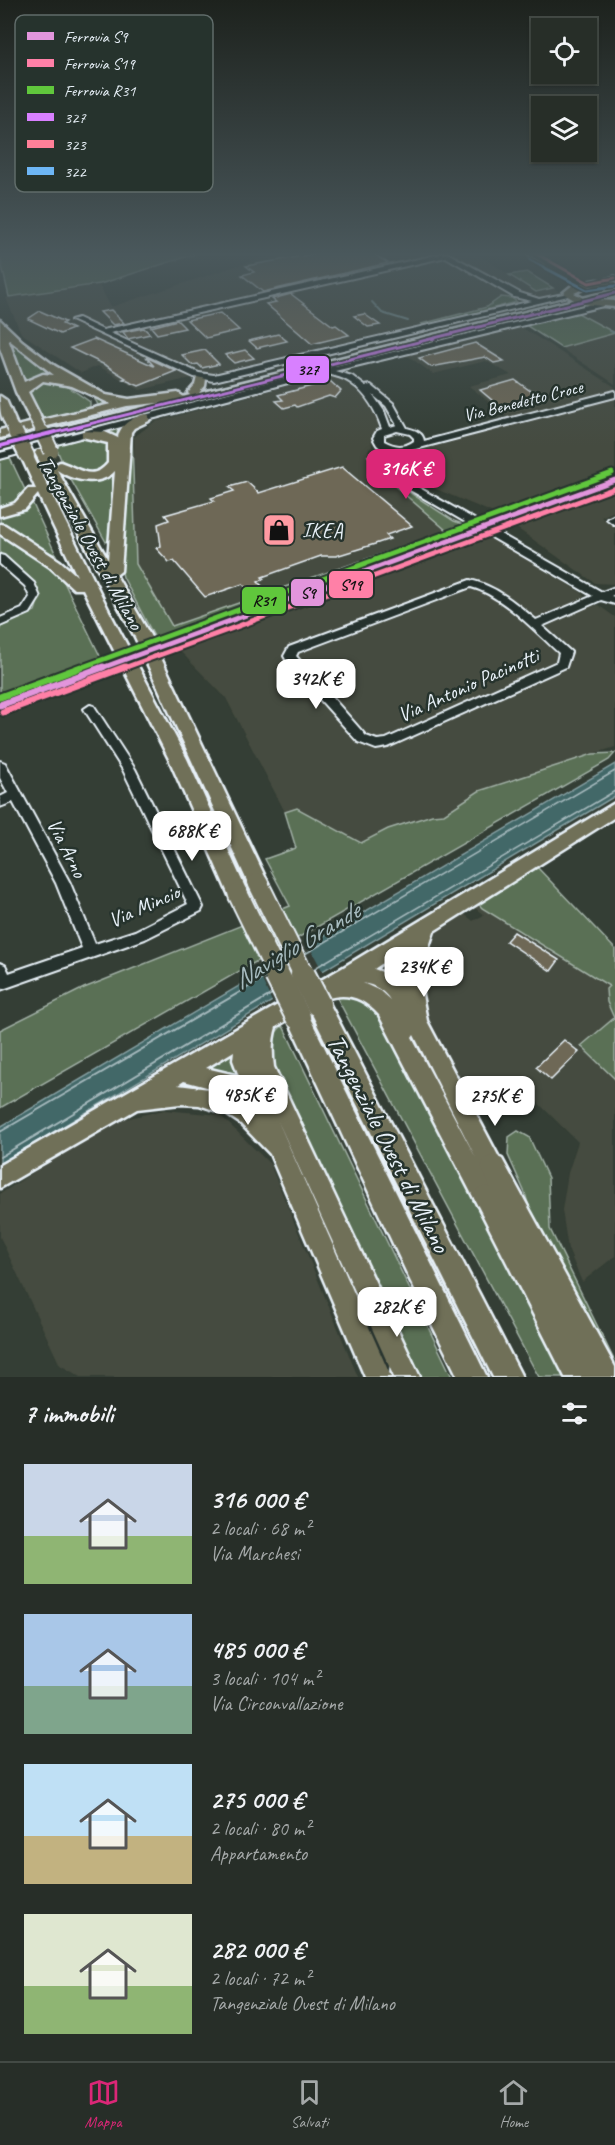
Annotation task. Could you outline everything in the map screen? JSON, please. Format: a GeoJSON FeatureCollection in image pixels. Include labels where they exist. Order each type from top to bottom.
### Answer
{"type":"FeatureCollection","features":[{"type":"Feature","properties":{"kind":"highway"},"geometry":{"type":"LineString","coordinates":[[0,323],[14,342],[90,392],[110,400],[135,402]]}},
{"type":"Feature","properties":{"kind":"highway"},"geometry":{"type":"LineString","coordinates":[[0,333],[30,419]]}},
{"type":"Feature","properties":{"kind":"highway","name":"Tangenziale Ovest di Milano"},"geometry":{"type":"LineString","coordinates":[[0,365],[30,419],[34,455],[97,613],[136,694],[178,759],[238,894],[419,1271],[473,1377]]}},
{"type":"Feature","properties":{"kind":"highway"},"geometry":{"type":"LineString","coordinates":[[22,392],[34,380],[58,379],[93,402],[91,409],[84,414]]}},
{"type":"Feature","properties":{"kind":"highway"},"geometry":{"type":"LineString","coordinates":[[0,434],[135,402],[178,397]]}},
{"type":"Feature","properties":{"kind":"highway"},"geometry":{"type":"LineString","coordinates":[[0,400],[5,424],[34,455],[60,466],[69,474],[80,478],[94,478],[108,471],[114,461],[114,441],[105,436],[86,434]]}},
{"type":"Feature","properties":{"kind":"highway"},"geometry":{"type":"LineString","coordinates":[[114,571],[126,429],[147,420]]}},
{"type":"Feature","properties":{"kind":"highway"},"geometry":{"type":"LineString","coordinates":[[34,455],[33,492],[79,586],[97,613]]}},
{"type":"Feature","properties":{"kind":"highway","name":"Tangenziale Ovest di Milano"},"geometry":{"type":"LineString","coordinates":[[34,455],[127,606],[143,637],[258,883],[319,997],[508,1377]]}},
{"type":"Feature","properties":{"kind":"highway"},"geometry":{"type":"LineString","coordinates":[[60,466],[114,571],[127,606]]}},
{"type":"Feature","properties":{"kind":"highway"},"geometry":{"type":"LineString","coordinates":[[0,512],[22,505],[33,492]]}},
{"type":"Feature","properties":{"kind":"highway"},"geometry":{"type":"LineString","coordinates":[[0,528],[55,564],[79,586]]}},
{"type":"Feature","properties":{"kind":"highway"},"geometry":{"type":"LineString","coordinates":[[493,1167],[605,1377]]}},
{"type":"Feature","properties":{"kind":"highway"},"geometry":{"type":"LineString","coordinates":[[486,1198],[580,1377]]}},
{"type":"Feature","properties":{"kind":"main road"},"geometry":{"type":"LineString","coordinates":[[469,324],[482,317]]}},
{"type":"Feature","properties":{"kind":"main road"},"geometry":{"type":"LineString","coordinates":[[0,441],[496,317]]}},
{"type":"Feature","properties":{"kind":"main road"},"geometry":{"type":"LineString","coordinates":[[0,446],[358,357],[503,317]]}},
{"type":"Feature","properties":{"kind":"main road"},"geometry":{"type":"LineString","coordinates":[[318,372],[358,357]]}},
{"type":"Feature","properties":{"kind":"main road"},"geometry":{"type":"LineString","coordinates":[[193,393],[200,386],[199,377]]}},
{"type":"Feature","properties":{"kind":"main road"},"geometry":{"type":"LineString","coordinates":[[319,997],[349,974],[466,898],[615,809]]}},
{"type":"Feature","properties":{"kind":"main road"},"geometry":{"type":"LineString","coordinates":[[417,1022],[411,999],[411,967],[427,925]]}},
{"type":"Feature","properties":{"kind":"main road"},"geometry":{"type":"LineString","coordinates":[[400,943],[399,994],[407,1046]]}},
{"type":"Feature","properties":{"kind":"main road"},"geometry":{"type":"LineString","coordinates":[[349,974],[371,975],[392,986],[399,994],[417,1022],[493,1167]]}},
{"type":"Feature","properties":{"kind":"main road"},"geometry":{"type":"LineString","coordinates":[[0,1176],[270,1019],[319,997],[349,987],[373,997],[392,1017],[486,1198]]}},
{"type":"Feature","properties":{"kind":"main road"},"geometry":{"type":"LineString","coordinates":[[270,1019],[263,1035],[262,1056],[279,1099],[407,1377]]}},
{"type":"Feature","properties":{"kind":"main road"},"geometry":{"type":"LineString","coordinates":[[247,1033],[243,1060],[254,1089],[379,1377]]}},
{"type":"Feature","properties":{"kind":"main road"},"geometry":{"type":"LineString","coordinates":[[182,1071],[254,1089],[279,1099]]}},
{"type":"Feature","properties":{"kind":"main road"},"geometry":{"type":"LineString","coordinates":[[122,1104],[178,1094],[219,1100],[251,1117],[278,1147]]}},
{"type":"Feature","properties":{"kind":"street"},"geometry":{"type":"LineString","coordinates":[[103,332],[169,317]]}},
{"type":"Feature","properties":{"kind":"street"},"geometry":{"type":"LineString","coordinates":[[199,377],[231,376],[475,317]]}},
{"type":"Feature","properties":{"kind":"street"},"geometry":{"type":"LineString","coordinates":[[147,420],[318,372],[548,317]]}},
{"type":"Feature","properties":{"kind":"street"},"geometry":{"type":"LineString","coordinates":[[75,320],[220,386],[238,387]]}},
{"type":"Feature","properties":{"kind":"street"},"geometry":{"type":"LineString","coordinates":[[350,366],[350,372],[390,405],[403,429],[418,441]]}},
{"type":"Feature","properties":{"kind":"street"},"geometry":{"type":"LineString","coordinates":[[330,370],[341,371],[373,401],[387,430]]}},
{"type":"Feature","properties":{"kind":"street"},"geometry":{"type":"LineString","coordinates":[[0,456],[326,374],[336,373],[347,377]]}},
{"type":"Feature","properties":{"kind":"street"},"geometry":{"type":"LineString","coordinates":[[220,386],[231,376]]}},
{"type":"Feature","properties":{"kind":"street","name":"Via Benedetto Croce"},"geometry":{"type":"LineString","coordinates":[[405,449],[418,441],[439,439],[615,394]]}},
{"type":"Feature","properties":{"kind":"street"},"geometry":{"type":"LineString","coordinates":[[403,429],[387,430],[378,438],[393,458],[393,469],[403,480],[601,596],[615,601]]}},
{"type":"Feature","properties":{"kind":"street"},"geometry":{"type":"LineString","coordinates":[[386,447],[405,449]]}},
{"type":"Feature","properties":{"kind":"street"},"geometry":{"type":"LineString","coordinates":[[393,458],[405,449]]}},
{"type":"Feature","properties":{"kind":"street"},"geometry":{"type":"LineString","coordinates":[[0,558],[30,585],[35,597],[27,611],[0,622]]}},
{"type":"Feature","properties":{"kind":"street","name":"Via Antonio Pacinotti"},"geometry":{"type":"LineString","coordinates":[[470,583],[485,586],[534,625],[565,652],[562,664],[388,743],[376,745],[362,739],[290,656],[293,650],[470,583]]}},
{"type":"Feature","properties":{"kind":"street","name":"Via Antonio Pacinotti"},"geometry":{"type":"LineString","coordinates":[[534,625],[615,590]]}},
{"type":"Feature","properties":{"kind":"street"},"geometry":{"type":"LineString","coordinates":[[601,596],[615,609]]}},
{"type":"Feature","properties":{"kind":"street","name":"Via Mincio"},"geometry":{"type":"LineString","coordinates":[[2,978],[140,935],[196,907],[129,769],[90,709]]}},
{"type":"Feature","properties":{"kind":"street","name":"Via Arno"},"geometry":{"type":"LineString","coordinates":[[0,766],[63,883],[90,952]]}},
{"type":"Feature","properties":{"kind":"street"},"geometry":{"type":"LineString","coordinates":[[0,802],[17,795]]}},
{"type":"Feature","properties":{"kind":"street"},"geometry":{"type":"LineString","coordinates":[[372,1300],[373,1323],[380,1351],[379,1377]]}},
{"type":"Feature","properties":{"kind":"shaded area"},"geometry":{"type":"Polygon","coordinates":[[[14,317],[452,317],[140,390],[98,366],[81,373],[21,333],[14,317]]]}},
{"type":"Feature","properties":{"kind":"shaded area"},"geometry":{"type":"Polygon","coordinates":[[[586,317],[615,317],[615,384],[560,348],[614,333],[586,317]]]}},
{"type":"Feature","properties":{"kind":"shaded area"},"geometry":{"type":"Polygon","coordinates":[[[518,325],[615,387],[615,390],[510,419],[469,386],[511,375],[486,361],[433,374],[404,353],[518,325]]]}},
{"type":"Feature","properties":{"kind":"shaded area"},"geometry":{"type":"Polygon","coordinates":[[[331,374],[345,379],[361,390],[378,421],[378,429],[371,435],[372,447],[368,450],[369,458],[388,480],[448,531],[172,626],[136,564],[134,437],[154,422],[331,374]]]}},
{"type":"Feature","properties":{"kind":"shaded area"},"geometry":{"type":"Polygon","coordinates":[[[615,398],[615,511],[601,517],[615,527],[615,584],[595,583],[508,522],[481,532],[582,593],[584,597],[571,603],[580,609],[598,605],[615,617],[615,747],[479,791],[444,814],[432,815],[388,829],[361,843],[297,808],[285,812],[226,698],[176,647],[479,533],[468,526],[496,514],[419,482],[401,464],[403,458],[411,453],[615,398]]]}},
{"type":"Feature","properties":{"kind":"shaded area"},"geometry":{"type":"Polygon","coordinates":[[[475,900],[482,908],[589,971],[609,987],[607,1002],[614,1018],[581,1046],[615,1079],[615,1256],[582,1282],[568,1249],[562,1210],[568,1173],[578,1142],[527,1092],[510,1105],[495,1109],[473,1099],[428,1025],[419,996],[419,969],[430,940],[439,927],[463,913],[473,921],[484,915],[475,908],[475,900]]]}},
{"type":"Feature","properties":{"kind":"shaded area"},"geometry":{"type":"Polygon","coordinates":[[[164,1110],[220,1115],[270,1164],[358,1377],[81,1377],[60,1365],[0,1237],[0,1194],[112,1122],[164,1110]]]}},
{"type":"Feature","properties":{"kind":"green space"},"geometry":{"type":"Polygon","coordinates":[[[447,317],[458,317],[424,326],[421,324],[447,317]]]}},
{"type":"Feature","properties":{"kind":"green space"},"geometry":{"type":"Polygon","coordinates":[[[553,317],[586,317],[615,333],[561,348],[524,324],[553,317]]]}},
{"type":"Feature","properties":{"kind":"green space"},"geometry":{"type":"Polygon","coordinates":[[[7,340],[77,385],[53,377],[31,379],[22,384],[7,340]]]}},
{"type":"Feature","properties":{"kind":"green space"},"geometry":{"type":"Polygon","coordinates":[[[36,380],[60,381],[90,402],[90,406],[86,411],[43,423],[27,395],[27,387],[36,380]]]}},
{"type":"Feature","properties":{"kind":"green space"},"geometry":{"type":"Polygon","coordinates":[[[87,392],[100,400],[116,405],[95,409],[98,405],[87,392]]]}},
{"type":"Feature","properties":{"kind":"green space"},"geometry":{"type":"Polygon","coordinates":[[[124,426],[109,540],[106,542],[70,478],[86,479],[105,475],[118,446],[99,433],[124,426]]]}},
{"type":"Feature","properties":{"kind":"green space"},"geometry":{"type":"Polygon","coordinates":[[[88,437],[108,440],[110,462],[99,471],[93,472],[82,471],[63,464],[55,445],[88,437]]]}},
{"type":"Feature","properties":{"kind":"green space"},"geometry":{"type":"Polygon","coordinates":[[[132,437],[136,564],[172,626],[447,531],[388,480],[368,456],[383,455],[383,471],[390,480],[454,521],[468,526],[156,640],[123,577],[117,551],[132,437]]]}},
{"type":"Feature","properties":{"kind":"green space"},"geometry":{"type":"Polygon","coordinates":[[[9,456],[26,492],[18,502],[0,507],[0,459],[9,456]]]}},
{"type":"Feature","properties":{"kind":"green space"},"geometry":{"type":"Polygon","coordinates":[[[32,502],[56,555],[41,549],[0,523],[0,512],[32,502]]]}},
{"type":"Feature","properties":{"kind":"green space"},"geometry":{"type":"Polygon","coordinates":[[[0,533],[61,576],[102,660],[0,698],[0,626],[35,611],[37,592],[23,571],[0,554],[0,533]]]}},
{"type":"Feature","properties":{"kind":"green space"},"geometry":{"type":"Polygon","coordinates":[[[615,753],[609,760],[0,1108],[0,1030],[84,988],[290,906],[265,859],[296,848],[285,812],[297,808],[361,843],[388,829],[432,815],[444,814],[479,791],[593,754],[615,753]]]}},
{"type":"Feature","properties":{"kind":"green space"},"geometry":{"type":"Polygon","coordinates":[[[536,866],[615,949],[615,1079],[581,1046],[614,1018],[607,1002],[606,989],[609,986],[482,908],[475,900],[536,866]]]}},
{"type":"Feature","properties":{"kind":"green space"},"geometry":{"type":"Polygon","coordinates":[[[346,992],[377,1005],[574,1377],[539,1377],[335,994],[346,992]]]}},
{"type":"Feature","properties":{"kind":"green space"},"geometry":{"type":"Polygon","coordinates":[[[282,1026],[452,1377],[418,1377],[279,1078],[272,1044],[282,1026]]]}},
{"type":"Feature","properties":{"kind":"green space"},"geometry":{"type":"Polygon","coordinates":[[[236,1052],[245,1078],[209,1070],[209,1067],[236,1052]]]}},
{"type":"Feature","properties":{"kind":"green space"},"geometry":{"type":"Polygon","coordinates":[[[518,1131],[529,1137],[548,1178],[550,1229],[615,1362],[615,1375],[534,1225],[525,1193],[508,1155],[509,1137],[518,1131]]]}},
{"type":"Feature","properties":{"kind":"water"},"geometry":{"type":"Polygon","coordinates":[[[615,764],[615,796],[0,1164],[0,1127],[615,764]]]}},
{"type":"Feature","properties":{"kind":"pier"},"geometry":{"type":"Polygon","coordinates":[[[307,942],[324,974],[273,1004],[258,971],[307,942]]]}},
{"type":"Feature","properties":{"kind":"building"},"geometry":{"type":"Polygon","coordinates":[[[54,317],[73,329],[60,334],[28,319],[54,317]]]}},
{"type":"Feature","properties":{"kind":"building"},"geometry":{"type":"Polygon","coordinates":[[[105,317],[118,317],[124,323],[113,325],[105,317]]]}},
{"type":"Feature","properties":{"kind":"building"},"geometry":{"type":"Polygon","coordinates":[[[225,317],[239,330],[206,338],[187,320],[225,317]]]}},
{"type":"Feature","properties":{"kind":"building"},"geometry":{"type":"Polygon","coordinates":[[[281,317],[322,317],[349,335],[312,344],[281,317]]]}},
{"type":"Feature","properties":{"kind":"building"},"geometry":{"type":"Polygon","coordinates":[[[356,317],[369,317],[380,325],[368,327],[356,317]]]}},
{"type":"Feature","properties":{"kind":"building"},"geometry":{"type":"Polygon","coordinates":[[[177,320],[185,328],[157,334],[151,327],[177,320]]]}},
{"type":"Feature","properties":{"kind":"building"},"geometry":{"type":"Polygon","coordinates":[[[144,328],[150,334],[128,339],[123,332],[144,328]]]}},
{"type":"Feature","properties":{"kind":"building"},"geometry":{"type":"Polygon","coordinates":[[[278,334],[287,341],[257,348],[249,341],[278,334]]]}},
{"type":"Feature","properties":{"kind":"building"},"geometry":{"type":"Polygon","coordinates":[[[94,339],[154,366],[146,357],[176,371],[139,386],[123,379],[126,378],[107,366],[70,348],[94,339]]]}},
{"type":"Feature","properties":{"kind":"building"},"geometry":{"type":"Polygon","coordinates":[[[475,343],[504,361],[494,363],[485,357],[431,367],[419,358],[475,343]]]}},
{"type":"Feature","properties":{"kind":"building"},"geometry":{"type":"Polygon","coordinates":[[[205,350],[219,364],[202,368],[198,364],[192,365],[182,355],[205,350]]]}},
{"type":"Feature","properties":{"kind":"building"},"geometry":{"type":"Polygon","coordinates":[[[245,350],[254,358],[234,363],[225,355],[245,350]]]}},
{"type":"Feature","properties":{"kind":"building"},"geometry":{"type":"Polygon","coordinates":[[[515,380],[539,397],[528,400],[531,402],[499,406],[480,390],[515,380]]]}},
{"type":"Feature","properties":{"kind":"building"},"geometry":{"type":"Polygon","coordinates":[[[330,381],[341,391],[335,398],[329,396],[297,407],[295,405],[284,408],[276,401],[283,400],[278,395],[330,381]]]}},
{"type":"Feature","properties":{"kind":"building","name":"IKEA"},"geometry":{"type":"Polygon","coordinates":[[[342,467],[412,526],[386,535],[390,539],[336,556],[321,556],[262,577],[264,579],[258,582],[262,586],[248,590],[243,584],[205,597],[174,561],[169,562],[156,548],[161,546],[158,524],[169,520],[165,515],[214,501],[211,498],[234,491],[229,487],[247,482],[259,493],[342,467]]]}},
{"type":"Feature","properties":{"kind":"building"},"geometry":{"type":"Polygon","coordinates":[[[514,932],[559,960],[551,971],[506,941],[514,932]]]}},
{"type":"Feature","properties":{"kind":"building"},"geometry":{"type":"Polygon","coordinates":[[[564,1040],[579,1052],[551,1080],[536,1067],[564,1040]]]}},
{"type":"Feature","properties":{"kind":"waterway"},"geometry":{"type":"LineString","coordinates":[[396,317],[408,321]]}},
{"type":"Feature","properties":{"kind":"waterway"},"geometry":{"type":"LineString","coordinates":[[610,331],[615,333]]}},
{"type":"Feature","properties":{"kind":"rail line","name":"R31"},"geometry":{"type":"LineString","coordinates":[[0,697],[612,473]]}},
{"type":"Feature","properties":{"kind":"rail line","name":"S9"},"geometry":{"type":"LineString","coordinates":[[0,705],[615,480]]}},
{"type":"Feature","properties":{"kind":"rail line","name":"S19"},"geometry":{"type":"LineString","coordinates":[[3,712],[615,488]]}},
{"type":"Feature","properties":{"kind":"transit line","name":"327"},"geometry":{"type":"LineString","coordinates":[[0,446],[517,317]]}},
{"type":"Feature","properties":{"kind":"place","name":"IKEA"},"geometry":{"type":"Point","coordinates":[279,530]}},
{"type":"Feature","properties":{"kind":"water label","name":"Naviglio Grande"},"geometry":{"type":"Point","coordinates":[296,945]}}]}
